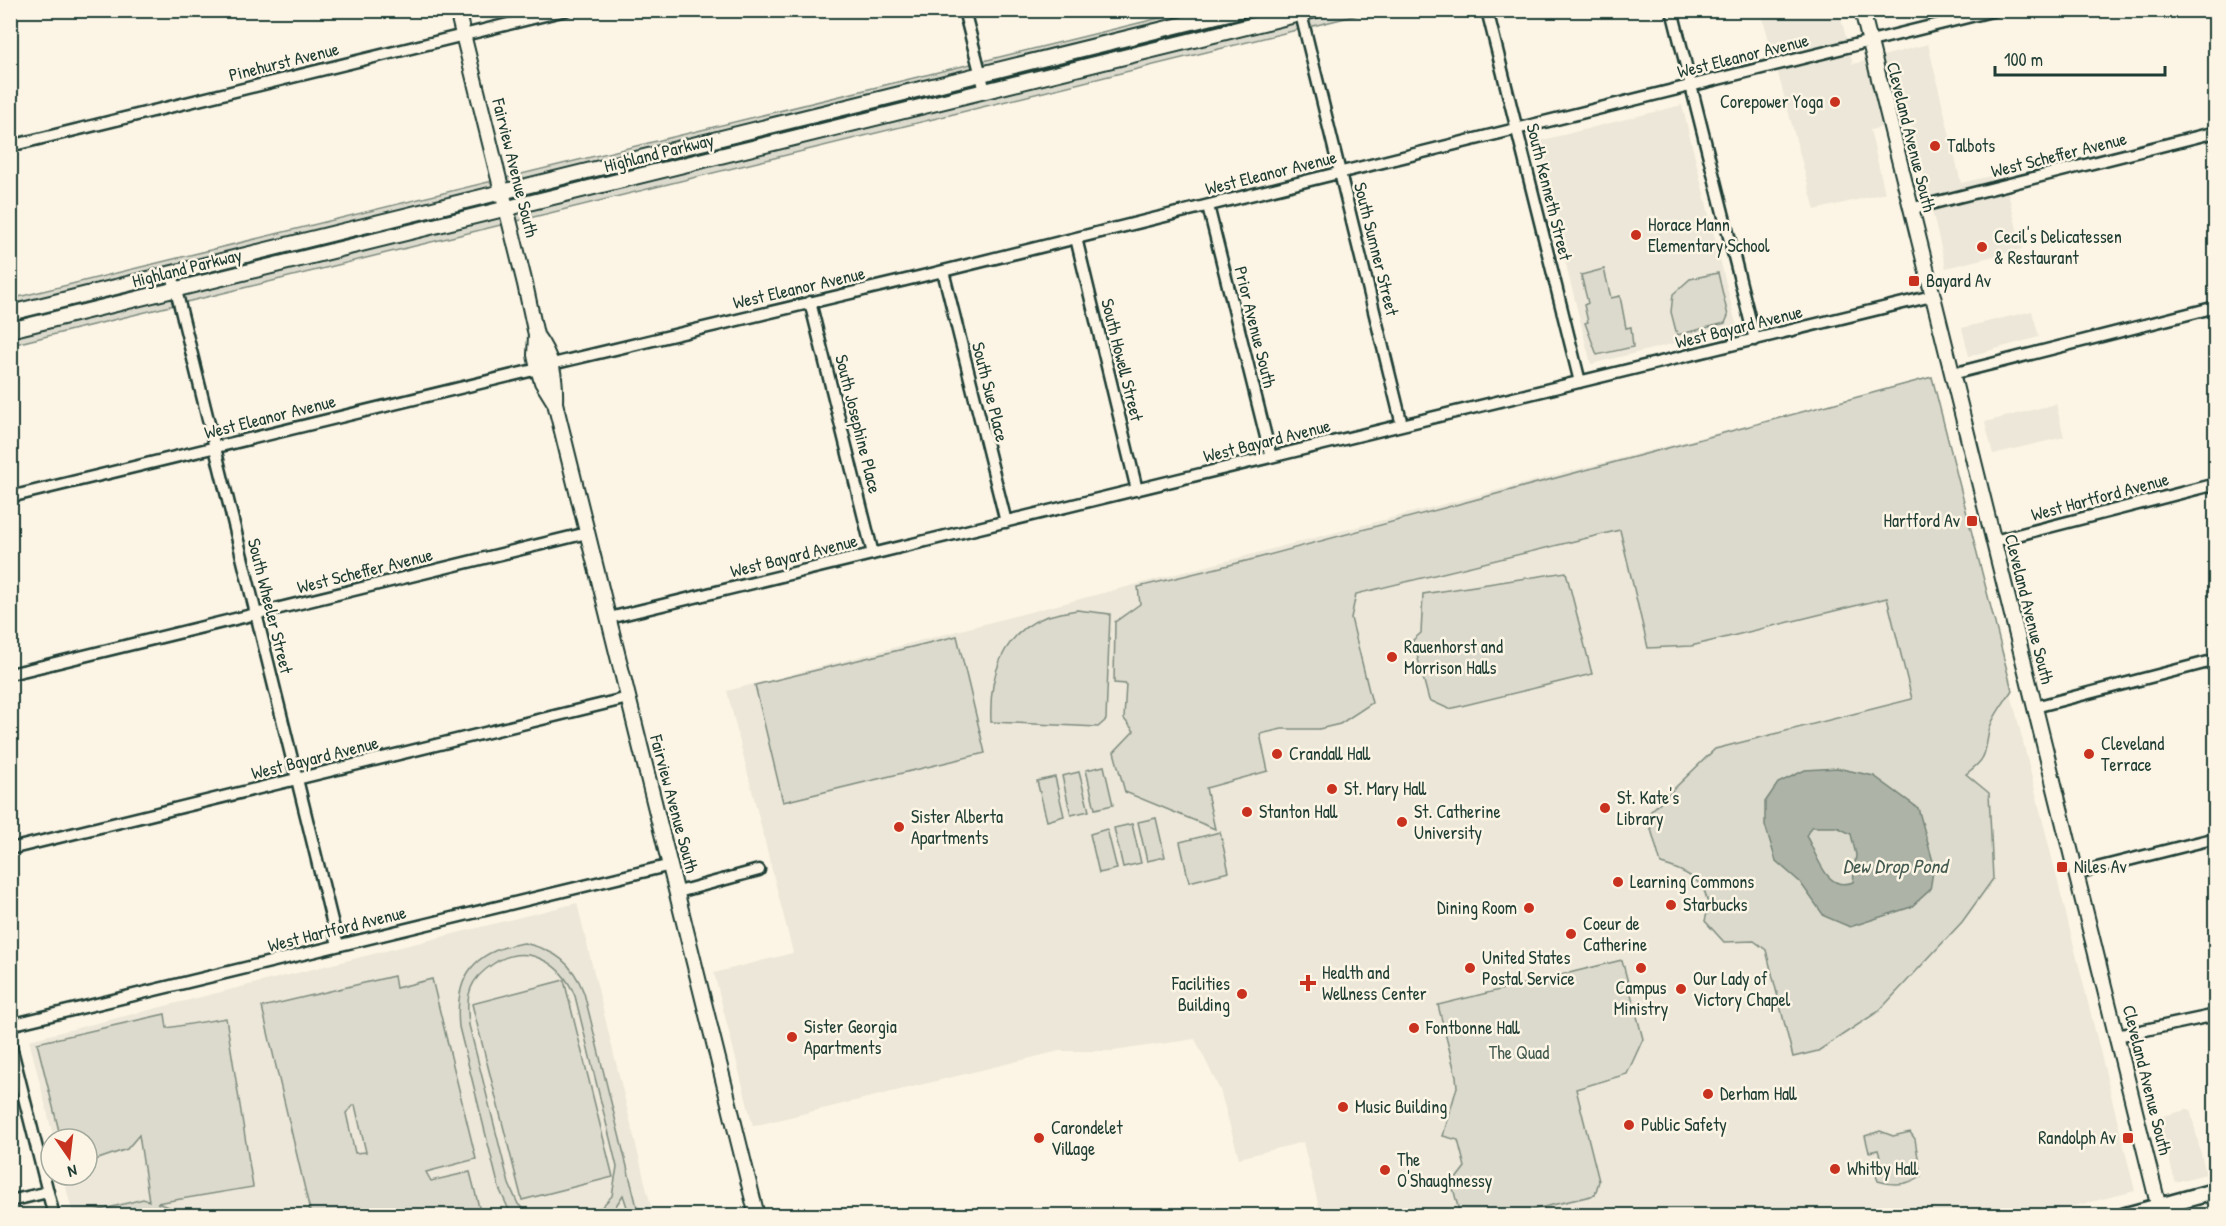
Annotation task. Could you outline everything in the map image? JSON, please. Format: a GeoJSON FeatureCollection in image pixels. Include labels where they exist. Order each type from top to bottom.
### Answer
{"type":"FeatureCollection","features":[{"type":"Feature","properties":{"kind":"main road"},"geometry":{"type":"LineString","coordinates":[[2124,1215],[2160,1211],[2216,1191]]}},
{"type":"Feature","properties":{"kind":"street","name":"Fairview Avenue South"},"geometry":{"type":"LineString","coordinates":[[457,10],[536,335],[535,355],[538,369],[542,382],[555,403]]}},
{"type":"Feature","properties":{"kind":"street","name":"Pinehurst Avenue"},"geometry":{"type":"LineString","coordinates":[[10,146],[566,10]]}},
{"type":"Feature","properties":{"kind":"street"},"geometry":{"type":"LineString","coordinates":[[964,10],[985,92]]}},
{"type":"Feature","properties":{"kind":"street","name":"Highland Parkway"},"geometry":{"type":"LineString","coordinates":[[10,313],[1241,10]]}},
{"type":"Feature","properties":{"kind":"street","name":"Highland Parkway"},"geometry":{"type":"LineString","coordinates":[[10,330],[985,92],[1300,12],[1316,10]]}},
{"type":"Feature","properties":{"kind":"street","name":"South Kenneth Street"},"geometry":{"type":"LineString","coordinates":[[1487,10],[1580,382]]}},
{"type":"Feature","properties":{"kind":"street"},"geometry":{"type":"LineString","coordinates":[[1672,10],[1755,340]]}},
{"type":"Feature","properties":{"kind":"street","name":"Cleveland Avenue South"},"geometry":{"type":"LineString","coordinates":[[1862,10],[2160,1211]]}},
{"type":"Feature","properties":{"kind":"street","name":"West Eleanor Avenue"},"geometry":{"type":"LineString","coordinates":[[552,364],[943,271],[1996,10]]}},
{"type":"Feature","properties":{"kind":"street"},"geometry":{"type":"LineString","coordinates":[[2212,10],[2216,23]]}},
{"type":"Feature","properties":{"kind":"street","name":"South Sumner Street"},"geometry":{"type":"LineString","coordinates":[[1300,12],[1402,425]]}},
{"type":"Feature","properties":{"kind":"street","name":"West Scheffer Avenue"},"geometry":{"type":"LineString","coordinates":[[1910,209],[2216,132]]}},
{"type":"Feature","properties":{"kind":"street","name":"Prior Avenue South"},"geometry":{"type":"LineString","coordinates":[[1208,206],[1271,457]]}},
{"type":"Feature","properties":{"kind":"street","name":"South Howell Street"},"geometry":{"type":"LineString","coordinates":[[1076,238],[1137,490]]}},
{"type":"Feature","properties":{"kind":"street","name":"South Sue Place"},"geometry":{"type":"LineString","coordinates":[[943,271],[1006,522]]}},
{"type":"Feature","properties":{"kind":"street","name":"South Wheeler Street"},"geometry":{"type":"LineString","coordinates":[[172,274],[338,945]]}},
{"type":"Feature","properties":{"kind":"street","name":"West Bayard Avenue"},"geometry":{"type":"LineString","coordinates":[[609,618],[1932,297]]}},
{"type":"Feature","properties":{"kind":"street","name":"South Josephine Place"},"geometry":{"type":"LineString","coordinates":[[810,302],[873,554]]}},
{"type":"Feature","properties":{"kind":"street"},"geometry":{"type":"LineString","coordinates":[[1952,374],[2216,307]]}},
{"type":"Feature","properties":{"kind":"street","name":"Fairview Avenue South"},"geometry":{"type":"LineString","coordinates":[[536,335],[548,352],[556,379],[555,403],[757,1215]]}},
{"type":"Feature","properties":{"kind":"street","name":"West Eleanor Avenue"},"geometry":{"type":"LineString","coordinates":[[10,497],[538,369]]}},
{"type":"Feature","properties":{"kind":"street","name":"West Hartford Avenue"},"geometry":{"type":"LineString","coordinates":[[1994,542],[2216,484]]}},
{"type":"Feature","properties":{"kind":"street","name":"West Scheffer Avenue"},"geometry":{"type":"LineString","coordinates":[[10,674],[587,533]]}},
{"type":"Feature","properties":{"kind":"street"},"geometry":{"type":"LineString","coordinates":[[2035,707],[2216,660]]}},
{"type":"Feature","properties":{"kind":"street","name":"West Bayard Avenue"},"geometry":{"type":"LineString","coordinates":[[10,849],[628,698]]}},
{"type":"Feature","properties":{"kind":"street"},"geometry":{"type":"LineString","coordinates":[[2077,873],[2216,838]]}},
{"type":"Feature","properties":{"kind":"street","name":"West Hartford Avenue"},"geometry":{"type":"LineString","coordinates":[[10,1024],[671,865]]}},
{"type":"Feature","properties":{"kind":"street"},"geometry":{"type":"LineString","coordinates":[[678,892],[759,870]]}},
{"type":"Feature","properties":{"kind":"street"},"geometry":{"type":"LineString","coordinates":[[2117,1036],[2216,1015]]}},
{"type":"Feature","properties":{"kind":"street"},"geometry":{"type":"LineString","coordinates":[[10,1042],[54,1215]]}},
{"type":"Feature","properties":{"kind":"street"},"geometry":{"type":"LineString","coordinates":[[10,1201],[48,1192]]}},
{"type":"Feature","properties":{"kind":"shaded area"},"geometry":{"type":"Polygon","coordinates":[[[1761,11],[1839,11],[1853,64],[1928,44],[1961,183],[2003,173],[2022,249],[1946,268],[1910,120],[1870,130],[1885,193],[1815,210],[1761,11]]]}},
{"type":"Feature","properties":{"kind":"shaded area","name":"Horace Mann Elementary School"},"geometry":{"type":"Polygon","coordinates":[[[1682,105],[1737,328],[1591,364],[1535,142],[1682,105]]]}},
{"type":"Feature","properties":{"kind":"shaded area"},"geometry":{"type":"Polygon","coordinates":[[[2032,311],[2039,337],[1969,356],[1962,328],[2032,311]]]}},
{"type":"Feature","properties":{"kind":"shaded area","name":"St. Catherine University"},"geometry":{"type":"Polygon","coordinates":[[[1932,377],[2135,1191],[2035,1216],[1321,1215],[1303,1142],[1239,1158],[1220,1090],[1195,1039],[1113,1051],[1059,1051],[753,1126],[714,973],[793,953],[727,691],[1932,377]]]}},
{"type":"Feature","properties":{"kind":"shaded area"},"geometry":{"type":"Polygon","coordinates":[[[2056,404],[2064,437],[1993,454],[1985,422],[2056,404]]]}},
{"type":"Feature","properties":{"kind":"shaded area"},"geometry":{"type":"Polygon","coordinates":[[[577,903],[653,1215],[73,1215],[66,1187],[99,1187],[99,1127],[51,1127],[29,1040],[577,903]]]}},
{"type":"Feature","properties":{"kind":"shaded area"},"geometry":{"type":"Polygon","coordinates":[[[2190,1109],[2206,1174],[2175,1182],[2159,1117],[2190,1109]]]}},
{"type":"Feature","properties":{"kind":"green space"},"geometry":{"type":"Polygon","coordinates":[[[1188,11],[1374,11],[11,345],[10,299],[1188,11]]]}},
{"type":"Feature","properties":{"kind":"green space"},"geometry":{"type":"Polygon","coordinates":[[[1604,269],[1611,298],[1620,296],[1626,328],[1631,327],[1633,347],[1597,355],[1585,323],[1588,322],[1584,305],[1588,303],[1581,275],[1604,269]]]}},
{"type":"Feature","properties":{"kind":"green space"},"geometry":{"type":"Polygon","coordinates":[[[1718,273],[1728,316],[1725,323],[1677,335],[1671,312],[1673,294],[1690,279],[1718,273]]]}},
{"type":"Feature","properties":{"kind":"green space"},"geometry":{"type":"Polygon","coordinates":[[[1932,377],[2012,690],[1992,721],[1984,756],[1966,774],[1989,793],[1993,879],[1962,922],[1879,1011],[1818,1051],[1793,1057],[1766,950],[1754,941],[1724,942],[1705,921],[1707,898],[1704,890],[1691,876],[1661,864],[1647,815],[1715,749],[1912,699],[1887,598],[1691,646],[1648,648],[1620,530],[1356,594],[1351,618],[1372,703],[1340,724],[1319,729],[1282,729],[1260,734],[1268,771],[1206,788],[1215,829],[1125,792],[1114,752],[1134,731],[1124,719],[1126,684],[1114,683],[1115,622],[1140,604],[1138,587],[1254,559],[1932,377]]]}},
{"type":"Feature","properties":{"kind":"green space"},"geometry":{"type":"Polygon","coordinates":[[[1566,572],[1592,674],[1449,709],[1429,700],[1413,640],[1421,633],[1423,594],[1566,572]]]}},
{"type":"Feature","properties":{"kind":"green space"},"geometry":{"type":"Polygon","coordinates":[[[1077,610],[1110,614],[1106,720],[1098,727],[991,722],[995,674],[1008,646],[1017,635],[1045,617],[1077,610]]]}},
{"type":"Feature","properties":{"kind":"green space"},"geometry":{"type":"Polygon","coordinates":[[[957,636],[985,753],[783,802],[755,685],[957,636]]]}},
{"type":"Feature","properties":{"kind":"green space"},"geometry":{"type":"Polygon","coordinates":[[[1104,766],[1113,805],[1095,809],[1086,770],[1104,766]]]}},
{"type":"Feature","properties":{"kind":"green space"},"geometry":{"type":"Polygon","coordinates":[[[1079,772],[1089,811],[1071,815],[1062,776],[1079,772]]]}},
{"type":"Feature","properties":{"kind":"green space"},"geometry":{"type":"Polygon","coordinates":[[[1055,777],[1064,816],[1047,821],[1037,781],[1055,777]]]}},
{"type":"Feature","properties":{"kind":"green space"},"geometry":{"type":"Polygon","coordinates":[[[1156,818],[1165,857],[1147,861],[1138,822],[1156,818]]]}},
{"type":"Feature","properties":{"kind":"green space"},"geometry":{"type":"Polygon","coordinates":[[[1132,824],[1141,863],[1123,867],[1114,828],[1132,824]]]}},
{"type":"Feature","properties":{"kind":"green space"},"geometry":{"type":"Polygon","coordinates":[[[1107,829],[1117,869],[1099,873],[1090,834],[1107,829]]]}},
{"type":"Feature","properties":{"kind":"green space"},"geometry":{"type":"Polygon","coordinates":[[[1220,832],[1229,872],[1189,882],[1180,842],[1220,832]]]}},
{"type":"Feature","properties":{"kind":"green space"},"geometry":{"type":"Polygon","coordinates":[[[524,943],[562,959],[580,983],[637,1207],[628,1210],[623,1195],[610,1215],[594,1215],[612,1196],[617,1167],[575,996],[569,984],[552,965],[530,955],[505,958],[493,964],[475,980],[468,997],[469,1025],[509,1184],[518,1204],[529,1215],[514,1215],[509,1210],[499,1188],[459,1027],[458,1009],[464,980],[480,959],[492,952],[524,943]]]}},
{"type":"Feature","properties":{"kind":"green space","name":"The Quad"},"geometry":{"type":"Polygon","coordinates":[[[1622,960],[1643,1039],[1627,1074],[1576,1089],[1599,1181],[1595,1195],[1510,1215],[1460,1215],[1452,1184],[1465,1167],[1458,1140],[1443,1136],[1457,1087],[1456,1076],[1438,1005],[1622,960]]]}},
{"type":"Feature","properties":{"kind":"green space"},"geometry":{"type":"Polygon","coordinates":[[[394,976],[396,988],[432,979],[476,1159],[426,1172],[431,1181],[470,1172],[481,1215],[311,1215],[262,1007],[394,976]],[[355,1105],[346,1113],[355,1153],[366,1152],[355,1105]]]}},
{"type":"Feature","properties":{"kind":"green space"},"geometry":{"type":"Polygon","coordinates":[[[564,980],[613,1177],[522,1200],[472,1004],[564,980]]]}},
{"type":"Feature","properties":{"kind":"green space"},"geometry":{"type":"Polygon","coordinates":[[[165,1014],[167,1028],[226,1018],[253,1187],[157,1203],[169,1207],[177,1215],[81,1215],[143,1199],[149,1201],[139,1135],[127,1149],[99,1159],[99,1127],[58,1127],[37,1043],[165,1014]]]}},
{"type":"Feature","properties":{"kind":"green space"},"geometry":{"type":"Polygon","coordinates":[[[1880,1131],[1893,1136],[1910,1132],[1915,1139],[1921,1176],[1900,1184],[1878,1181],[1874,1170],[1883,1168],[1878,1150],[1869,1152],[1865,1136],[1880,1131]]]}},
{"type":"Feature","properties":{"kind":"water","name":"Dew Drop Pond"},"geometry":{"type":"Polygon","coordinates":[[[1837,768],[1874,776],[1918,808],[1934,865],[1930,890],[1911,907],[1850,927],[1824,916],[1800,882],[1776,861],[1765,825],[1765,802],[1778,783],[1805,770],[1837,768]],[[1811,827],[1806,836],[1823,870],[1835,882],[1843,884],[1853,882],[1856,855],[1851,834],[1837,827],[1811,827]]]}},
{"type":"Feature","properties":{"kind":"place","name":"Corepower Yoga"},"geometry":{"type":"Point","coordinates":[1835,102]}},
{"type":"Feature","properties":{"kind":"place","name":"Talbots"},"geometry":{"type":"Point","coordinates":[1935,146]}},
{"type":"Feature","properties":{"kind":"place","name":"Horace Mann Elementary School"},"geometry":{"type":"Point","coordinates":[1636,235]}},
{"type":"Feature","properties":{"kind":"place","name":"Cecil's Delicatessen & Restaurant"},"geometry":{"type":"Point","coordinates":[1982,247]}},
{"type":"Feature","properties":{"kind":"place","name":"Bayard Av"},"geometry":{"type":"Point","coordinates":[1914,281]}},
{"type":"Feature","properties":{"kind":"place","name":"Hartford Av"},"geometry":{"type":"Point","coordinates":[1972,521]}},
{"type":"Feature","properties":{"kind":"place","name":"Rauenhorst and Morrison Halls"},"geometry":{"type":"Point","coordinates":[1392,657]}},
{"type":"Feature","properties":{"kind":"place","name":"Crandall Hall"},"geometry":{"type":"Point","coordinates":[1277,754]}},
{"type":"Feature","properties":{"kind":"place","name":"Cleveland Terrace"},"geometry":{"type":"Point","coordinates":[2089,754]}},
{"type":"Feature","properties":{"kind":"place","name":"St. Mary Hall"},"geometry":{"type":"Point","coordinates":[1332,789]}},
{"type":"Feature","properties":{"kind":"place","name":"St. Kate's Library"},"geometry":{"type":"Point","coordinates":[1605,808]}},
{"type":"Feature","properties":{"kind":"place","name":"Stanton Hall"},"geometry":{"type":"Point","coordinates":[1247,812]}},
{"type":"Feature","properties":{"kind":"place","name":"St. Catherine University"},"geometry":{"type":"Point","coordinates":[1402,822]}},
{"type":"Feature","properties":{"kind":"place","name":"Sister Alberta Apartments"},"geometry":{"type":"Point","coordinates":[899,827]}},
{"type":"Feature","properties":{"kind":"place","name":"Niles Av"},"geometry":{"type":"Point","coordinates":[2062,867]}},
{"type":"Feature","properties":{"kind":"place","name":"Learning Commons"},"geometry":{"type":"Point","coordinates":[1618,882]}},
{"type":"Feature","properties":{"kind":"place","name":"Starbucks"},"geometry":{"type":"Point","coordinates":[1671,905]}},
{"type":"Feature","properties":{"kind":"place","name":"Dining Room"},"geometry":{"type":"Point","coordinates":[1529,908]}},
{"type":"Feature","properties":{"kind":"place","name":"Coeur de Catherine"},"geometry":{"type":"Point","coordinates":[1571,934]}},
{"type":"Feature","properties":{"kind":"place","name":"United States Postal Service"},"geometry":{"type":"Point","coordinates":[1470,968]}},
{"type":"Feature","properties":{"kind":"place","name":"Campus Ministry"},"geometry":{"type":"Point","coordinates":[1641,968]}},
{"type":"Feature","properties":{"kind":"place","name":"Health and Wellness Center"},"geometry":{"type":"Point","coordinates":[1308,983]}},
{"type":"Feature","properties":{"kind":"place","name":"Our Lady of Victory Chapel"},"geometry":{"type":"Point","coordinates":[1681,989]}},
{"type":"Feature","properties":{"kind":"place","name":"Facilities Building"},"geometry":{"type":"Point","coordinates":[1242,994]}},
{"type":"Feature","properties":{"kind":"place","name":"Fontbonne Hall"},"geometry":{"type":"Point","coordinates":[1414,1028]}},
{"type":"Feature","properties":{"kind":"place","name":"Sister Georgia Apartments"},"geometry":{"type":"Point","coordinates":[792,1037]}},
{"type":"Feature","properties":{"kind":"place","name":"Derham Hall"},"geometry":{"type":"Point","coordinates":[1708,1094]}},
{"type":"Feature","properties":{"kind":"place","name":"Music Building"},"geometry":{"type":"Point","coordinates":[1343,1107]}},
{"type":"Feature","properties":{"kind":"place","name":"Public Safety"},"geometry":{"type":"Point","coordinates":[1629,1125]}},
{"type":"Feature","properties":{"kind":"place","name":"Carondelet Village"},"geometry":{"type":"Point","coordinates":[1039,1138]}},
{"type":"Feature","properties":{"kind":"place","name":"Randolph Av"},"geometry":{"type":"Point","coordinates":[2128,1138]}},
{"type":"Feature","properties":{"kind":"place","name":"Whitby Hall"},"geometry":{"type":"Point","coordinates":[1835,1169]}},
{"type":"Feature","properties":{"kind":"place","name":"The O'Shaughnessy"},"geometry":{"type":"Point","coordinates":[1385,1170]}}]}
